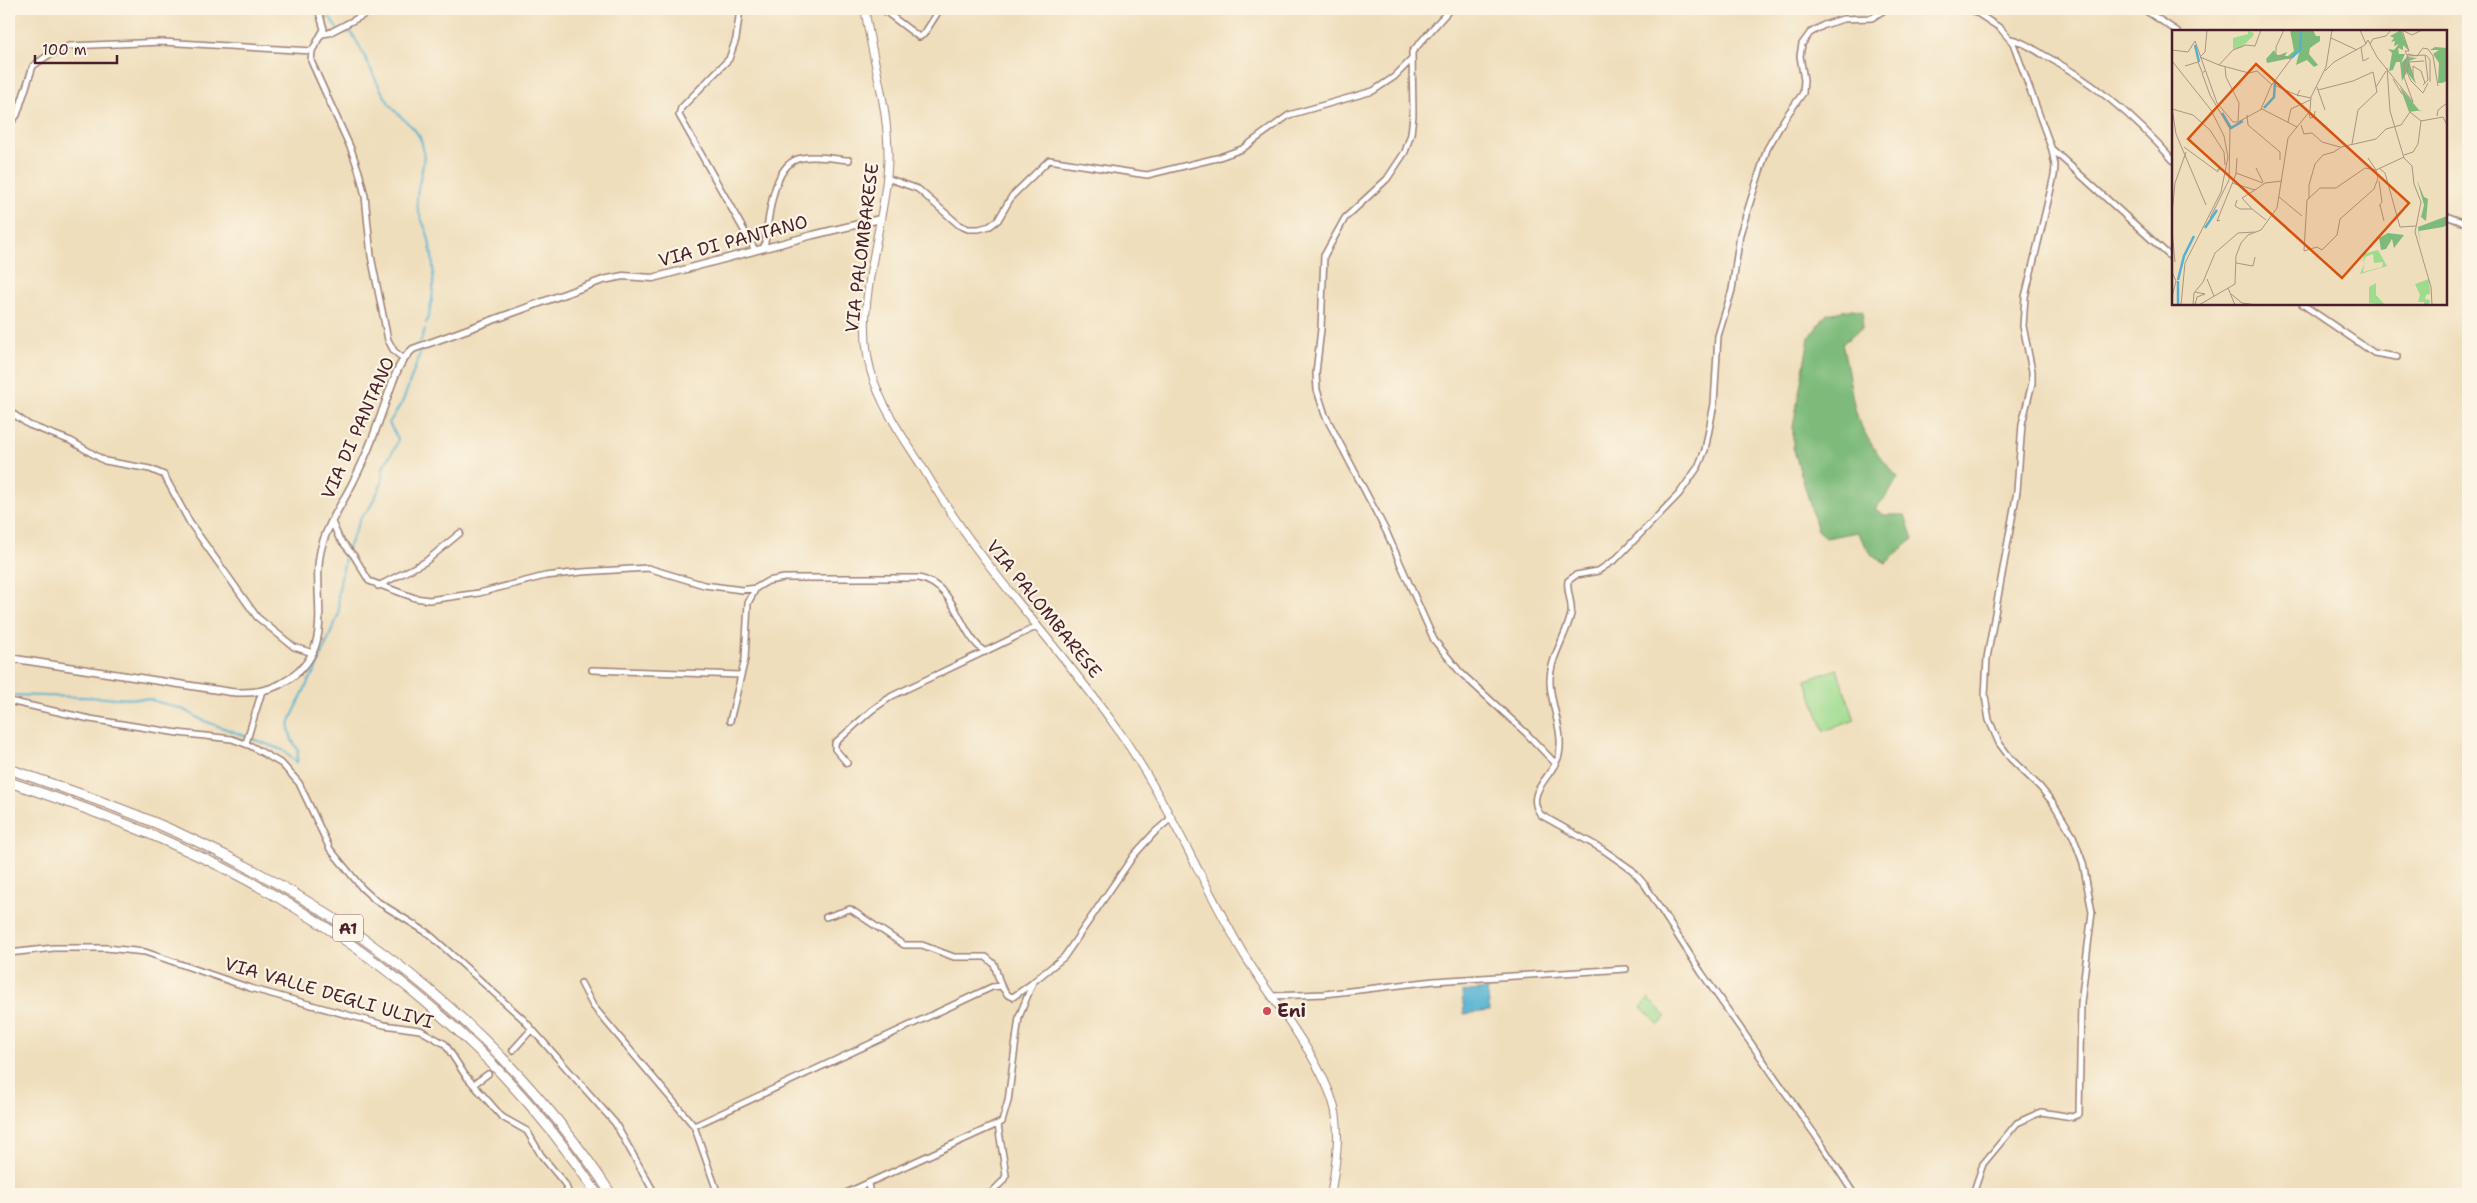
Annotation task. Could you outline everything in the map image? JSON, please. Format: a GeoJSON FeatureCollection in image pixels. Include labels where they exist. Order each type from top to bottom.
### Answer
{"type":"FeatureCollection","features":[{"type":"Feature","properties":{"kind":"highway","name":"A1"},"geometry":{"type":"LineString","coordinates":[[9,769],[92,798],[196,841],[289,890],[355,933],[435,994],[496,1050],[541,1101],[591,1163],[611,1194]]}},
{"type":"Feature","properties":{"kind":"highway","name":"A1"},"geometry":{"type":"LineString","coordinates":[[9,782],[88,808],[190,852],[280,899],[349,943],[427,1005],[486,1058],[533,1111],[582,1172],[597,1194]]}},
{"type":"Feature","properties":{"kind":"main road","name":"VIA PALOMBARESE"},"geometry":{"type":"LineString","coordinates":[[865,9],[870,44],[880,78],[886,117],[887,178],[866,324],[867,350],[875,385],[893,421],[969,540],[1120,732],[1170,819],[1214,903],[1270,996],[1318,1069],[1333,1103],[1337,1136],[1331,1194]]}},
{"type":"Feature","properties":{"kind":"street"},"geometry":{"type":"LineString","coordinates":[[318,9],[324,23],[322,34],[312,51],[312,64],[355,159],[365,196],[371,256],[388,340],[394,351],[404,358]]}},
{"type":"Feature","properties":{"kind":"street"},"geometry":{"type":"LineString","coordinates":[[322,34],[329,33],[375,9]]}},
{"type":"Feature","properties":{"kind":"street"},"geometry":{"type":"LineString","coordinates":[[740,9],[736,43],[729,59],[682,108],[679,115],[755,250]]}},
{"type":"Feature","properties":{"kind":"street"},"geometry":{"type":"LineString","coordinates":[[882,9],[917,37],[924,34],[940,9]]}},
{"type":"Feature","properties":{"kind":"street"},"geometry":{"type":"LineString","coordinates":[[1450,9],[1416,46],[1411,60],[1413,115],[1411,134],[1403,156],[1387,179],[1345,218],[1324,256],[1321,328],[1316,373],[1317,390],[1325,415],[1386,531],[1434,640],[1456,669],[1526,733],[1556,764]]}},
{"type":"Feature","properties":{"kind":"street"},"geometry":{"type":"LineString","coordinates":[[1854,1194],[1818,1139],[1703,976],[1645,885],[1634,872],[1608,853],[1539,814],[1536,791],[1556,764],[1560,752],[1560,739],[1550,680],[1553,664],[1571,612],[1572,603],[1567,582],[1574,576],[1602,569],[1619,557],[1683,489],[1702,460],[1716,396],[1718,336],[1732,290],[1739,239],[1767,149],[1785,118],[1803,93],[1804,80],[1800,56],[1802,44],[1810,33],[1824,25],[1843,19],[1872,18],[1886,9]]}},
{"type":"Feature","properties":{"kind":"street"},"geometry":{"type":"LineString","coordinates":[[1971,9],[1997,26],[2010,39],[2057,62],[2100,90],[2133,117],[2172,159]]}},
{"type":"Feature","properties":{"kind":"street"},"geometry":{"type":"LineString","coordinates":[[2143,9],[2175,30]]}},
{"type":"Feature","properties":{"kind":"street"},"geometry":{"type":"LineString","coordinates":[[1973,1194],[1982,1164],[2017,1123],[2041,1112],[2073,1118],[2079,1112],[2080,1003],[2092,917],[2083,863],[2077,844],[2056,808],[2040,787],[2011,759],[1997,740],[1988,716],[1985,696],[1987,658],[2017,492],[2022,424],[2031,386],[2032,370],[2024,326],[2025,296],[2055,166],[2051,148],[2010,39]]}},
{"type":"Feature","properties":{"kind":"street"},"geometry":{"type":"LineString","coordinates":[[9,125],[16,115],[33,66],[47,56],[69,46],[159,42],[312,51]]}},
{"type":"Feature","properties":{"kind":"street"},"geometry":{"type":"LineString","coordinates":[[887,178],[918,189],[950,220],[972,230],[982,229],[998,220],[1012,196],[1049,160],[1147,175],[1217,158],[1242,148],[1289,115],[1374,91],[1390,80],[1411,60]]}},
{"type":"Feature","properties":{"kind":"street"},"geometry":{"type":"LineString","coordinates":[[2051,148],[2172,258]]}},
{"type":"Feature","properties":{"kind":"street"},"geometry":{"type":"LineString","coordinates":[[764,248],[776,184],[786,165],[804,157],[849,160]]}},
{"type":"Feature","properties":{"kind":"street"},"geometry":{"type":"LineString","coordinates":[[2447,216],[2468,224]]}},
{"type":"Feature","properties":{"kind":"street","name":"VIA DI PANTANO"},"geometry":{"type":"LineString","coordinates":[[9,658],[231,692],[262,691],[279,685],[294,676],[312,653],[320,622],[320,558],[324,541],[360,468],[404,358],[412,350],[602,280],[623,276],[652,279],[755,250],[880,219]]}},
{"type":"Feature","properties":{"kind":"street"},"geometry":{"type":"LineString","coordinates":[[2303,305],[2374,353],[2397,357]]}},
{"type":"Feature","properties":{"kind":"street"},"geometry":{"type":"LineString","coordinates":[[9,411],[29,425],[71,441],[105,461],[150,469],[164,475],[190,523],[254,613],[268,627],[294,647],[312,653]]}},
{"type":"Feature","properties":{"kind":"street"},"geometry":{"type":"LineString","coordinates":[[332,522],[339,538],[356,558],[364,576],[377,586],[429,600],[487,592],[559,574],[646,568],[711,586],[740,590],[756,588],[768,580],[781,578],[881,577],[922,579],[936,585],[945,593],[973,640],[985,652]]}},
{"type":"Feature","properties":{"kind":"street"},"geometry":{"type":"LineString","coordinates":[[377,586],[427,561],[460,533]]}},
{"type":"Feature","properties":{"kind":"street"},"geometry":{"type":"LineString","coordinates":[[730,720],[746,656],[748,603],[756,588]]}},
{"type":"Feature","properties":{"kind":"street"},"geometry":{"type":"LineString","coordinates":[[847,763],[835,749],[835,743],[879,704],[902,691],[1038,626]]}},
{"type":"Feature","properties":{"kind":"street"},"geometry":{"type":"LineString","coordinates":[[592,670],[741,675]]}},
{"type":"Feature","properties":{"kind":"street"},"geometry":{"type":"LineString","coordinates":[[246,744],[262,691]]}},
{"type":"Feature","properties":{"kind":"street"},"geometry":{"type":"LineString","coordinates":[[9,701],[90,719],[178,733],[220,737],[246,744],[276,760],[294,776],[330,849],[367,893],[429,934],[505,1002],[532,1029],[618,1126],[655,1194]]}},
{"type":"Feature","properties":{"kind":"street"},"geometry":{"type":"LineString","coordinates":[[826,917],[850,909],[904,945],[925,946],[954,957],[986,957],[994,964],[1001,986],[1008,995],[1013,997],[1019,995],[1062,959],[1134,855],[1170,819]]}},
{"type":"Feature","properties":{"kind":"street","name":"VIA VALLE DEGLI ULIVI"},"geometry":{"type":"LineString","coordinates":[[9,953],[56,948],[106,948],[156,955],[250,988],[384,1025],[420,1030],[445,1044],[474,1084],[502,1117],[529,1133],[541,1154],[565,1184],[569,1194]]}},
{"type":"Feature","properties":{"kind":"street"},"geometry":{"type":"LineString","coordinates":[[1270,996],[1318,994],[1434,981],[1626,969]]}},
{"type":"Feature","properties":{"kind":"street"},"geometry":{"type":"LineString","coordinates":[[844,1194],[998,1126],[1005,1117],[1019,1018],[1033,982]]}},
{"type":"Feature","properties":{"kind":"street"},"geometry":{"type":"LineString","coordinates":[[581,983],[593,1006],[694,1126],[718,1194]]}},
{"type":"Feature","properties":{"kind":"street"},"geometry":{"type":"LineString","coordinates":[[694,1126],[990,989],[1001,986]]}},
{"type":"Feature","properties":{"kind":"street"},"geometry":{"type":"LineString","coordinates":[[512,1050],[532,1029]]}},
{"type":"Feature","properties":{"kind":"street"},"geometry":{"type":"LineString","coordinates":[[474,1084],[488,1074]]}},
{"type":"Feature","properties":{"kind":"street"},"geometry":{"type":"LineString","coordinates":[[990,1194],[1002,1183],[1006,1175],[998,1126]]}},
{"type":"Feature","properties":{"kind":"street"},"geometry":{"type":"LineString","coordinates":[[868,1184],[870,1194]]}},
{"type":"Feature","properties":{"kind":"green space"},"geometry":{"type":"Polygon","coordinates":[[[1853,309],[1863,311],[1862,328],[1842,344],[1855,409],[1862,428],[1872,446],[1898,477],[1889,493],[1875,509],[1884,515],[1905,515],[1913,539],[1886,563],[1872,555],[1857,532],[1826,538],[1818,531],[1793,447],[1793,427],[1809,338],[1827,314],[1853,309]]]}},
{"type":"Feature","properties":{"kind":"green space"},"geometry":{"type":"Polygon","coordinates":[[[1837,669],[1855,720],[1824,731],[1806,680],[1837,669]]]}},
{"type":"Feature","properties":{"kind":"green space"},"geometry":{"type":"Polygon","coordinates":[[[1649,999],[1667,1017],[1659,1025],[1641,1007],[1649,999]]]}},
{"type":"Feature","properties":{"kind":"water"},"geometry":{"type":"Polygon","coordinates":[[[1487,989],[1490,1011],[1464,1014],[1462,992],[1487,989]]]}},
{"type":"Feature","properties":{"kind":"waterway"},"geometry":{"type":"LineString","coordinates":[[325,9],[337,29],[342,33],[351,32],[385,97],[395,111],[413,128],[422,143],[423,167],[417,204],[428,236],[433,269],[432,302],[426,323]]}},
{"type":"Feature","properties":{"kind":"waterway"},"geometry":{"type":"LineString","coordinates":[[420,343],[425,329]]}},
{"type":"Feature","properties":{"kind":"waterway"},"geometry":{"type":"LineString","coordinates":[[297,763],[298,750],[292,740],[289,728],[290,721],[315,671],[339,613],[338,594],[346,553],[361,517],[369,509],[382,483],[383,467],[395,448],[398,439],[389,423],[403,401],[422,348]]}},
{"type":"Feature","properties":{"kind":"waterway"},"geometry":{"type":"LineString","coordinates":[[9,695],[148,699],[182,709],[202,720],[285,751],[297,763]]}},
{"type":"Feature","properties":{"kind":"tunnel"},"geometry":{"type":"LineString","coordinates":[[488,1074],[513,1050]]}},
{"type":"Feature","properties":{"kind":"place","name":"Eni"},"geometry":{"type":"Point","coordinates":[1267,1011]}}]}
